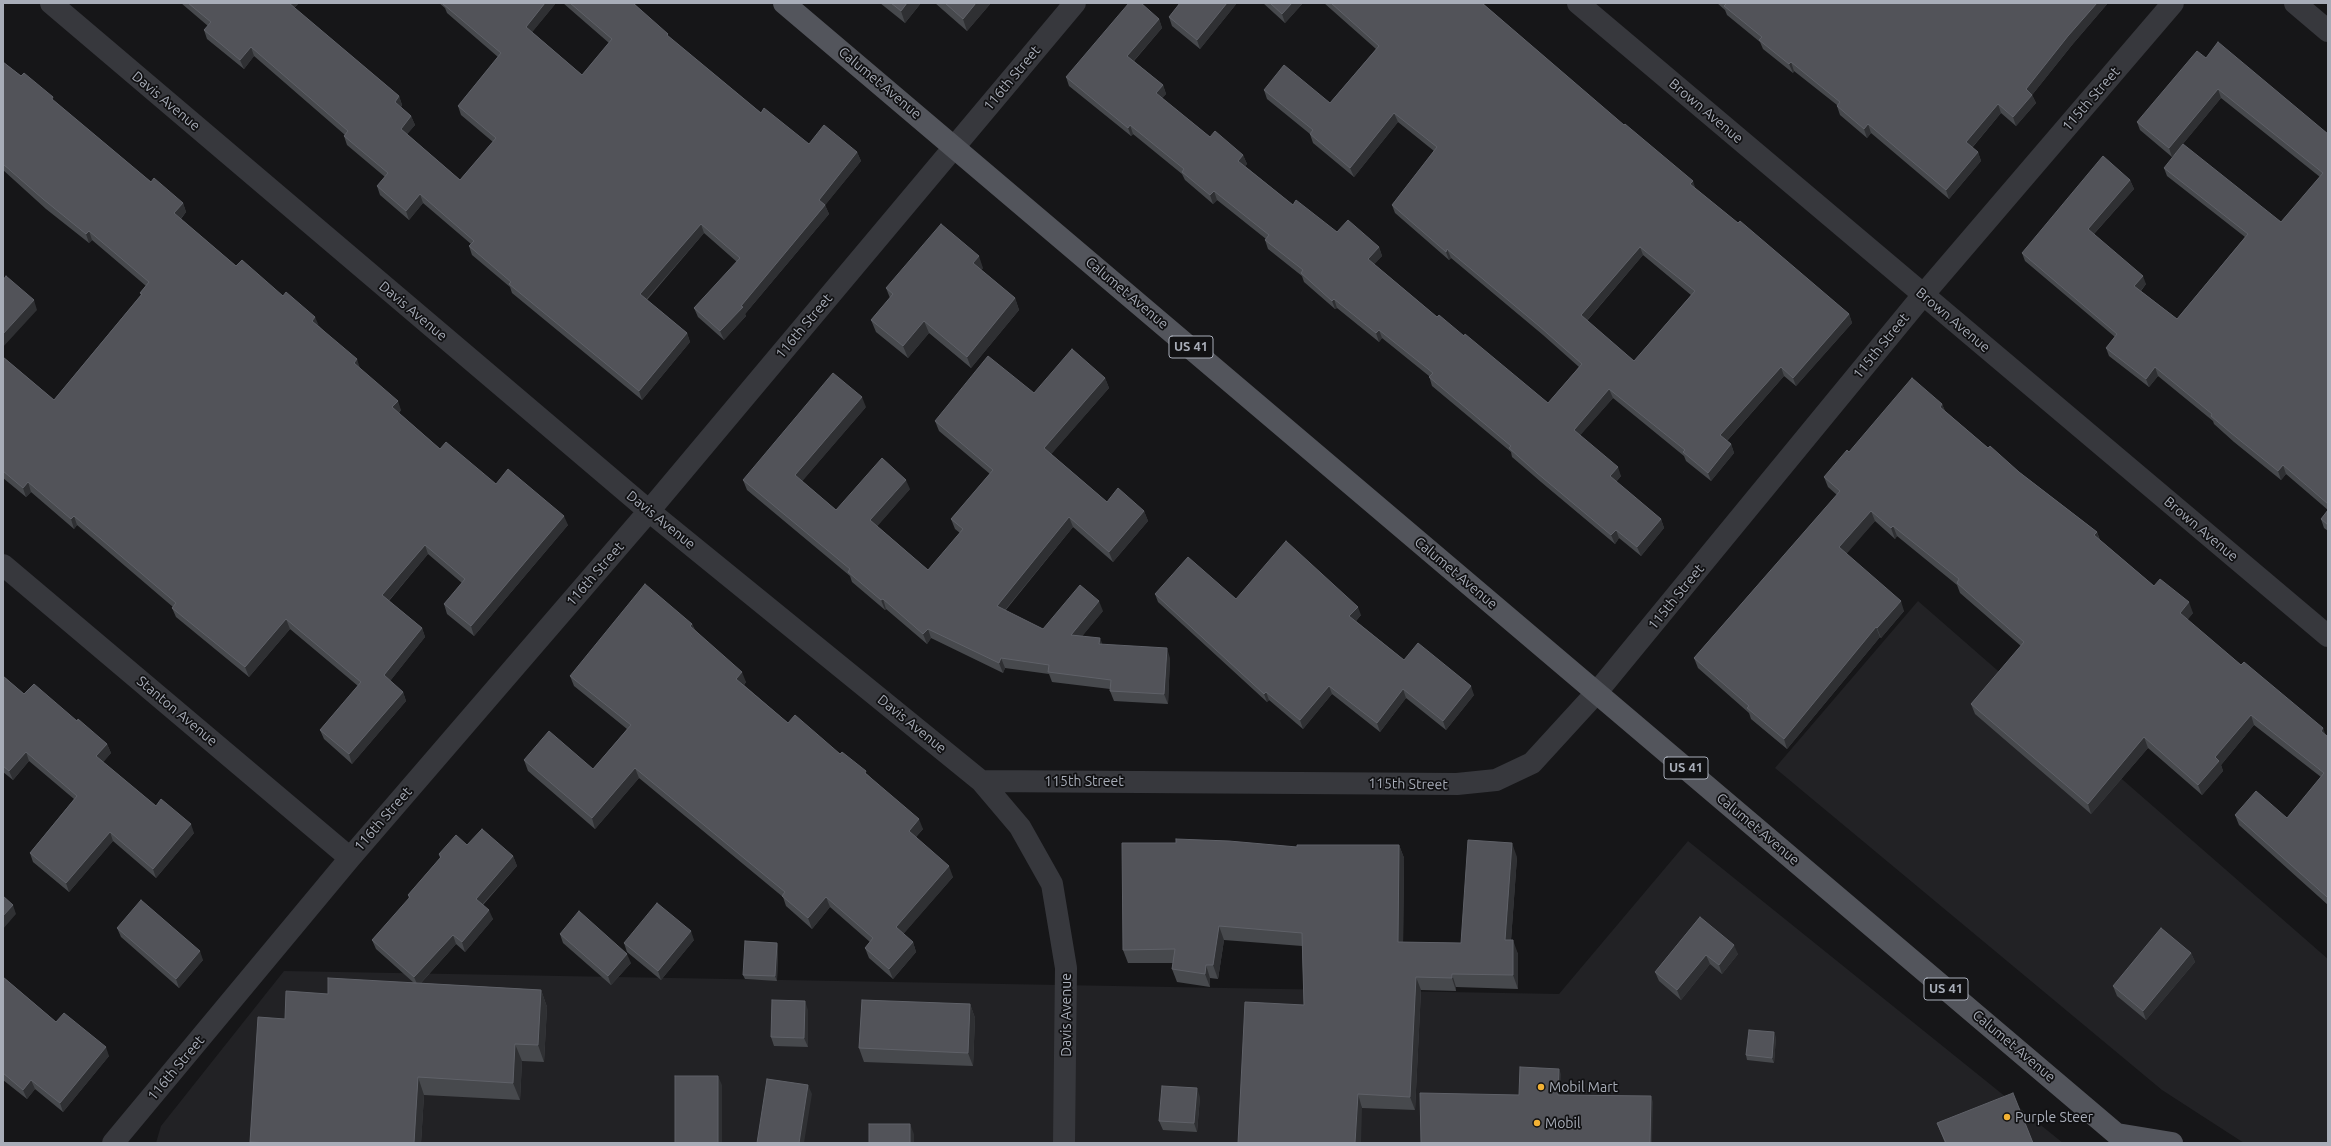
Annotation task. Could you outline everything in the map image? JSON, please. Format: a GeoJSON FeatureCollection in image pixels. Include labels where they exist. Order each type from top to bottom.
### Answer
{"type":"FeatureCollection","features":[{"type":"Feature","properties":{"kind":"main road","name":"Calumet Avenue"},"geometry":{"type":"LineString","coordinates":[[784,3],[1597,692],[2120,1140]]}},
{"type":"Feature","properties":{"kind":"main road"},"geometry":{"type":"LineString","coordinates":[[2120,1140],[2172,1143]]}},
{"type":"Feature","properties":{"kind":"street","name":"Davis Avenue"},"geometry":{"type":"LineString","coordinates":[[50,3],[649,511],[981,780],[1020,826],[1052,884],[1066,968],[1064,1143]]}},
{"type":"Feature","properties":{"kind":"street","name":"116th Street"},"geometry":{"type":"LineString","coordinates":[[113,1143],[350,858],[649,511],[1075,3]]}},
{"type":"Feature","properties":{"kind":"street","name":"Brown Avenue"},"geometry":{"type":"LineString","coordinates":[[1578,3],[2328,636]]}},
{"type":"Feature","properties":{"kind":"street","name":"115th Street"},"geometry":{"type":"LineString","coordinates":[[981,780],[1457,784],[1496,780],[1532,763],[1597,692],[1923,295],[2173,3]]}},
{"type":"Feature","properties":{"kind":"street"},"geometry":{"type":"LineString","coordinates":[[2295,3],[2328,31]]}},
{"type":"Feature","properties":{"kind":"street","name":"Stanton Avenue"},"geometry":{"type":"LineString","coordinates":[[3,565],[350,858]]}},
{"type":"Feature","properties":{"kind":"shaded area"},"geometry":{"type":"Polygon","coordinates":[[[1918,601],[2328,959],[2328,1143],[2244,1143],[2162,1090],[1775,768],[1918,601]]]}},
{"type":"Feature","properties":{"kind":"shaded area"},"geometry":{"type":"Polygon","coordinates":[[[1688,841],[2063,1143],[156,1143],[161,1126],[284,971],[1559,994],[1688,841]]]}},
{"type":"Feature","properties":{"kind":"building"},"geometry":{"type":"Polygon","coordinates":[[[188,3],[289,3],[399,96],[395,102],[411,116],[401,129],[460,180],[496,138],[458,106],[501,53],[443,4],[444,3],[545,3],[526,27],[582,75],[612,39],[570,3],[633,3],[668,34],[667,35],[761,113],[764,108],[809,144],[824,125],[857,152],[819,200],[825,205],[741,306],[743,307],[720,331],[694,308],[740,258],[701,224],[640,294],[687,333],[639,391],[509,284],[511,282],[469,246],[474,241],[420,194],[406,211],[377,186],[388,173],[344,136],[348,131],[251,47],[240,60],[204,30],[211,22],[188,3]]]}},
{"type":"Feature","properties":{"kind":"building"},"geometry":{"type":"Polygon","coordinates":[[[891,3],[907,3],[901,11],[891,3]]]}},
{"type":"Feature","properties":{"kind":"building"},"geometry":{"type":"Polygon","coordinates":[[[945,3],[976,3],[963,19],[945,3]]]}},
{"type":"Feature","properties":{"kind":"building"},"geometry":{"type":"Polygon","coordinates":[[[1129,3],[1141,3],[1159,19],[1127,56],[1163,85],[1156,93],[1210,137],[1215,131],[1243,155],[1238,161],[1293,205],[1296,200],[1337,232],[1348,220],[1379,247],[1368,259],[1437,317],[1439,315],[1464,336],[1465,334],[1548,403],[1582,364],[1447,249],[1446,252],[1392,205],[1437,147],[1394,113],[1350,168],[1310,134],[1313,130],[1264,90],[1284,65],[1330,103],[1379,46],[1331,3],[1482,3],[1624,125],[1625,124],[1693,181],[1690,184],[1738,223],[1740,221],[1849,314],[1793,378],[1781,367],[1720,435],[1731,444],[1708,473],[1683,452],[1685,450],[1609,389],[1574,430],[1618,467],[1610,476],[1661,519],[1637,547],[1616,530],[1611,535],[1537,473],[1509,448],[1511,446],[1429,377],[1433,373],[1379,330],[1376,333],[1334,299],[1332,301],[1301,273],[1303,270],[1265,240],[1269,235],[1214,191],[1210,195],[1182,172],[1184,169],[1130,125],[1128,128],[1066,77],[1129,3]],[[1640,247],[1581,315],[1634,361],[1695,291],[1640,247]]]}},
{"type":"Feature","properties":{"kind":"building"},"geometry":{"type":"Polygon","coordinates":[[[1180,3],[1227,3],[1197,40],[1169,17],[1180,3]]]}},
{"type":"Feature","properties":{"kind":"building"},"geometry":{"type":"Polygon","coordinates":[[[1270,3],[1292,3],[1282,14],[1270,3]]]}},
{"type":"Feature","properties":{"kind":"building"},"geometry":{"type":"Polygon","coordinates":[[[1725,3],[2097,3],[2068,36],[2026,89],[2032,95],[2013,117],[1998,104],[1966,142],[1978,152],[1946,190],[1868,124],[1864,129],[1837,106],[1840,102],[1791,62],[1789,64],[1759,40],[1762,37],[1724,6],[1726,4],[1725,3]]]}},
{"type":"Feature","properties":{"kind":"building"},"geometry":{"type":"Polygon","coordinates":[[[2218,42],[2328,134],[2328,504],[2283,465],[2278,471],[2231,433],[2211,416],[2212,414],[2155,367],[2146,379],[2106,348],[2117,334],[2022,253],[2103,156],[2130,180],[2088,229],[2143,276],[2134,286],[2177,319],[2248,234],[2164,168],[2183,144],[2281,222],[2323,173],[2218,89],[2169,148],[2137,122],[2197,51],[2206,58],[2218,42]]]}},
{"type":"Feature","properties":{"kind":"building"},"geometry":{"type":"Polygon","coordinates":[[[3,62],[21,76],[24,73],[53,97],[52,99],[151,182],[154,178],[183,203],[174,213],[236,266],[242,260],[283,296],[286,292],[315,317],[312,321],[357,359],[354,363],[398,401],[392,407],[440,449],[446,442],[496,484],[508,469],[564,516],[471,626],[444,604],[465,579],[425,545],[382,595],[422,628],[384,675],[403,692],[349,754],[320,730],[361,682],[286,619],[245,667],[172,608],[176,603],[74,516],[71,519],[28,482],[23,488],[3,471],[3,357],[54,400],[142,294],[140,293],[149,282],[89,231],[86,234],[3,164],[3,62]]]}},
{"type":"Feature","properties":{"kind":"building"},"geometry":{"type":"Polygon","coordinates":[[[941,224],[979,256],[973,263],[1015,298],[967,357],[924,321],[903,346],[871,320],[893,294],[886,288],[941,224]]]}},
{"type":"Feature","properties":{"kind":"building"},"geometry":{"type":"Polygon","coordinates":[[[6,276],[34,300],[3,334],[3,280],[6,276]]]}},
{"type":"Feature","properties":{"kind":"building"},"geometry":{"type":"Polygon","coordinates":[[[1072,349],[1105,378],[1044,448],[1107,502],[1118,488],[1144,511],[1109,552],[1069,517],[997,606],[1043,629],[1080,585],[1099,601],[1071,635],[1100,638],[1099,644],[1167,648],[1164,694],[1110,691],[1111,680],[1048,672],[1049,665],[1001,658],[999,663],[928,629],[923,634],[883,599],[881,600],[848,572],[850,569],[743,480],[833,373],[862,397],[795,475],[836,510],[882,458],[906,480],[870,520],[928,570],[963,529],[951,519],[993,470],[935,421],[988,356],[1034,393],[1072,349]]]}},
{"type":"Feature","properties":{"kind":"building"},"geometry":{"type":"Polygon","coordinates":[[[1912,378],[1942,404],[1940,407],[1988,448],[1990,446],[2019,472],[2097,532],[2094,535],[2154,586],[2160,579],[2189,602],[2180,613],[2241,665],[2244,662],[2323,728],[2321,731],[2328,737],[2327,897],[2235,815],[2256,791],[2287,818],[2324,773],[2251,715],[2215,757],[2219,761],[2198,785],[2144,737],[2088,804],[1971,704],[2024,642],[1957,583],[1959,579],[1893,526],[1891,528],[1871,511],[1839,547],[1901,601],[1877,628],[1876,627],[1784,739],[1747,708],[1749,706],[1694,658],[1840,491],[1824,477],[1847,450],[1849,452],[1912,378]]]}},
{"type":"Feature","properties":{"kind":"building"},"geometry":{"type":"Polygon","coordinates":[[[2328,510],[2328,525],[2321,519],[2328,510]]]}},
{"type":"Feature","properties":{"kind":"building"},"geometry":{"type":"Polygon","coordinates":[[[1286,541],[1358,607],[1349,616],[1404,660],[1418,643],[1471,686],[1443,721],[1403,689],[1377,723],[1329,686],[1300,720],[1266,692],[1264,694],[1155,594],[1188,557],[1236,599],[1286,541]]]}},
{"type":"Feature","properties":{"kind":"building"},"geometry":{"type":"Polygon","coordinates":[[[645,584],[692,624],[690,626],[742,672],[736,679],[788,723],[795,715],[840,754],[842,752],[866,771],[865,773],[919,819],[909,831],[949,866],[896,927],[913,942],[889,969],[865,948],[873,938],[826,897],[808,918],[782,896],[785,892],[635,768],[592,818],[524,760],[549,731],[593,769],[631,725],[570,676],[645,584]]]}},
{"type":"Feature","properties":{"kind":"building"},"geometry":{"type":"Polygon","coordinates":[[[3,676],[24,694],[34,684],[77,721],[78,719],[107,744],[96,756],[156,806],[161,799],[191,824],[153,869],[110,832],[66,883],[30,853],[77,796],[26,752],[9,771],[3,766],[3,676]]]}},
{"type":"Feature","properties":{"kind":"building"},"geometry":{"type":"Polygon","coordinates":[[[482,829],[513,856],[476,899],[489,910],[462,942],[453,935],[414,977],[372,940],[410,897],[408,895],[441,857],[439,854],[456,835],[467,845],[482,829]]]}},
{"type":"Feature","properties":{"kind":"building"},"geometry":{"type":"Polygon","coordinates":[[[1176,839],[1229,841],[1297,847],[1297,845],[1399,845],[1398,942],[1461,943],[1468,840],[1512,843],[1505,940],[1513,940],[1513,975],[1452,974],[1452,978],[1416,977],[1410,1097],[1358,1094],[1355,1143],[1238,1143],[1245,1002],[1304,1005],[1302,933],[1219,926],[1213,965],[1206,965],[1205,974],[1172,969],[1175,949],[1123,950],[1122,843],[1176,843],[1176,839]]]}},
{"type":"Feature","properties":{"kind":"building"},"geometry":{"type":"Polygon","coordinates":[[[3,896],[13,905],[3,916],[3,896]]]}},
{"type":"Feature","properties":{"kind":"building"},"geometry":{"type":"Polygon","coordinates":[[[141,900],[200,951],[176,979],[117,928],[141,900]]]}},
{"type":"Feature","properties":{"kind":"building"},"geometry":{"type":"Polygon","coordinates":[[[657,903],[691,931],[658,971],[624,943],[657,903]]]}},
{"type":"Feature","properties":{"kind":"building"},"geometry":{"type":"Polygon","coordinates":[[[579,911],[627,954],[608,976],[560,934],[579,911]]]}},
{"type":"Feature","properties":{"kind":"building"},"geometry":{"type":"Polygon","coordinates":[[[1700,917],[1734,945],[1719,965],[1706,955],[1677,990],[1655,972],[1700,917]]]}},
{"type":"Feature","properties":{"kind":"building"},"geometry":{"type":"Polygon","coordinates":[[[2161,928],[2191,953],[2143,1011],[2113,986],[2161,928]]]}},
{"type":"Feature","properties":{"kind":"building"},"geometry":{"type":"Polygon","coordinates":[[[745,941],[777,943],[775,976],[743,975],[745,941]]]}},
{"type":"Feature","properties":{"kind":"building"},"geometry":{"type":"Polygon","coordinates":[[[3,977],[56,1022],[64,1013],[106,1047],[60,1103],[31,1080],[23,1090],[3,1073],[3,977]]]}},
{"type":"Feature","properties":{"kind":"building"},"geometry":{"type":"Polygon","coordinates":[[[328,978],[541,990],[538,1045],[515,1044],[513,1083],[418,1077],[414,1143],[250,1142],[258,1017],[285,1019],[286,991],[328,994],[328,978]]]}},
{"type":"Feature","properties":{"kind":"building"},"geometry":{"type":"Polygon","coordinates":[[[772,1000],[805,1001],[804,1038],[771,1037],[772,1000]]]}},
{"type":"Feature","properties":{"kind":"building"},"geometry":{"type":"Polygon","coordinates":[[[862,1000],[970,1004],[968,1053],[859,1048],[862,1000]]]}},
{"type":"Feature","properties":{"kind":"building"},"geometry":{"type":"Polygon","coordinates":[[[1749,1030],[1774,1032],[1772,1058],[1746,1055],[1749,1030]]]}},
{"type":"Feature","properties":{"kind":"building","name":"Mobil"},"geometry":{"type":"Polygon","coordinates":[[[1520,1067],[1559,1069],[1558,1095],[1651,1096],[1650,1143],[1421,1143],[1420,1093],[1519,1095],[1520,1067]]]}},
{"type":"Feature","properties":{"kind":"building"},"geometry":{"type":"Polygon","coordinates":[[[675,1076],[718,1076],[718,1143],[675,1143],[675,1076]]]}},
{"type":"Feature","properties":{"kind":"building"},"geometry":{"type":"Polygon","coordinates":[[[767,1079],[808,1085],[799,1143],[757,1143],[767,1079]]]}},
{"type":"Feature","properties":{"kind":"building"},"geometry":{"type":"Polygon","coordinates":[[[1162,1086],[1197,1088],[1194,1123],[1159,1121],[1162,1086]]]}},
{"type":"Feature","properties":{"kind":"building"},"geometry":{"type":"Polygon","coordinates":[[[2013,1093],[2033,1143],[1946,1143],[1937,1123],[2013,1093]]]}},
{"type":"Feature","properties":{"kind":"building"},"geometry":{"type":"Polygon","coordinates":[[[869,1124],[910,1124],[910,1143],[869,1143],[869,1124]]]}},
{"type":"Feature","properties":{"kind":"place","name":"Mobil Mart"},"geometry":{"type":"Point","coordinates":[1541,1087]}},
{"type":"Feature","properties":{"kind":"place","name":"Purple Steer"},"geometry":{"type":"Point","coordinates":[2007,1117]}},
{"type":"Feature","properties":{"kind":"place","name":"Mobil"},"geometry":{"type":"Point","coordinates":[1537,1123]}}]}
